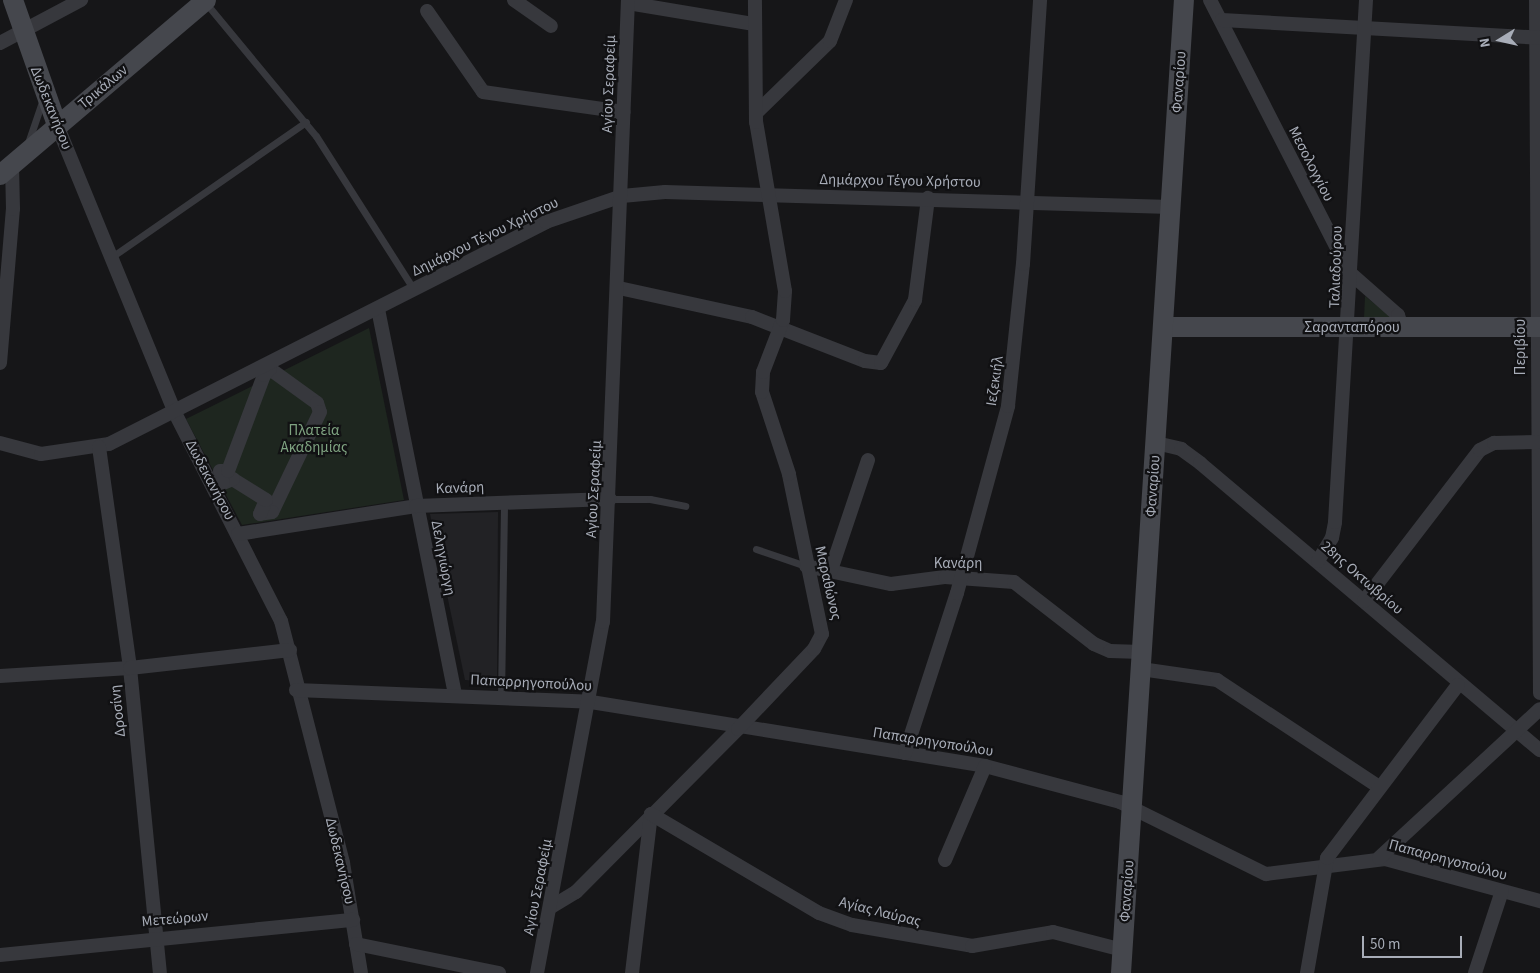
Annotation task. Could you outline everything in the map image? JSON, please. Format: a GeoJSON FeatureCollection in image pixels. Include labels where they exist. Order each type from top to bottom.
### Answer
{"type":"FeatureCollection","features":[{"type":"Feature","properties":{"kind":"main road","name":"Δωδεκανήσου"},"geometry":{"type":"LineString","coordinates":[[13,0],[22,32],[57,125]]}},
{"type":"Feature","properties":{"kind":"main road","name":"Φαναρίου"},"geometry":{"type":"LineString","coordinates":[[1121,973],[1184,0]]}},
{"type":"Feature","properties":{"kind":"main road","name":"Τρικάλων"},"geometry":{"type":"LineString","coordinates":[[12,164],[205,1]]}},
{"type":"Feature","properties":{"kind":"main road","name":"Σαρανταπόρου"},"geometry":{"type":"LineString","coordinates":[[1163,327],[1539,327]]}},
{"type":"Feature","properties":{"kind":"street"},"geometry":{"type":"LineString","coordinates":[[0,43],[81,0]]}},
{"type":"Feature","properties":{"kind":"street"},"geometry":{"type":"LineString","coordinates":[[514,0],[552,26]]}},
{"type":"Feature","properties":{"kind":"street","name":"Μαραθώνος"},"geometry":{"type":"LineString","coordinates":[[551,907],[576,892],[738,729],[821,640],[819,604],[806,566],[789,474],[761,386],[781,327],[785,276],[768,195],[756,113],[755,0]]}},
{"type":"Feature","properties":{"kind":"street"},"geometry":{"type":"LineString","coordinates":[[756,113],[830,40],[846,0]]}},
{"type":"Feature","properties":{"kind":"street","name":"Ιεζεκιήλ"},"geometry":{"type":"LineString","coordinates":[[905,753],[960,577],[1008,406],[1026,201],[1040,0]]}},
{"type":"Feature","properties":{"kind":"street","name":"Μεσολογγίου"},"geometry":{"type":"LineString","coordinates":[[1210,0],[1222,20],[1352,276],[1398,315],[1402,328]]}},
{"type":"Feature","properties":{"kind":"street","name":"Ταλιαδούρου"},"geometry":{"type":"LineString","coordinates":[[1318,561],[1332,538],[1335,522],[1350,328],[1366,0]]}},
{"type":"Feature","properties":{"kind":"street","name":"Περιβίου"},"geometry":{"type":"LineString","coordinates":[[1536,0],[1538,38],[1539,327],[1537,442],[1540,694]]}},
{"type":"Feature","properties":{"kind":"street"},"geometry":{"type":"LineString","coordinates":[[628,1],[754,24]]}},
{"type":"Feature","properties":{"kind":"street","name":"Αγίου Σεραφείμ"},"geometry":{"type":"LineString","coordinates":[[537,973],[591,702],[603,622],[619,288],[628,1]]}},
{"type":"Feature","properties":{"kind":"street"},"geometry":{"type":"LineString","coordinates":[[427,11],[482,92],[624,112]]}},
{"type":"Feature","properties":{"kind":"street"},"geometry":{"type":"LineString","coordinates":[[1222,20],[1538,38]]}},
{"type":"Feature","properties":{"kind":"street","name":"Δωδεκανήσου"},"geometry":{"type":"LineString","coordinates":[[57,125],[113,256],[175,413],[272,602],[290,650],[296,690],[340,849],[353,920],[360,973]]}},
{"type":"Feature","properties":{"kind":"street"},"geometry":{"type":"LineString","coordinates":[[0,363],[13,209],[12,164]]}},
{"type":"Feature","properties":{"kind":"street","name":"Δημάρχου Τέγου Χρήστου"},"geometry":{"type":"LineString","coordinates":[[0,444],[31,454],[99,447],[175,413],[546,222],[622,196],[665,192],[928,198],[1171,207]]}},
{"type":"Feature","properties":{"kind":"street"},"geometry":{"type":"LineString","coordinates":[[619,288],[706,305],[781,327],[865,361],[881,362],[915,300],[928,198]]}},
{"type":"Feature","properties":{"kind":"street","name":"Δεληγιώργη"},"geometry":{"type":"LineString","coordinates":[[378,309],[455,695]]}},
{"type":"Feature","properties":{"kind":"street"},"geometry":{"type":"LineString","coordinates":[[270,369],[317,403],[320,412],[272,512],[260,514],[266,500],[233,479],[223,483],[220,471],[228,471],[264,375],[270,369]]}},
{"type":"Feature","properties":{"kind":"street","name":"28ης Οκτωβρίου"},"geometry":{"type":"LineString","coordinates":[[1156,442],[1181,449],[1200,463],[1318,561],[1458,685],[1540,750]]}},
{"type":"Feature","properties":{"kind":"street"},"geometry":{"type":"LineString","coordinates":[[1364,601],[1480,450],[1494,443],[1537,442]]}},
{"type":"Feature","properties":{"kind":"street","name":"Δροσίνη"},"geometry":{"type":"LineString","coordinates":[[99,447],[130,668],[160,973]]}},
{"type":"Feature","properties":{"kind":"street"},"geometry":{"type":"LineString","coordinates":[[831,570],[868,460]]}},
{"type":"Feature","properties":{"kind":"street","name":"Κανάρη"},"geometry":{"type":"LineString","coordinates":[[238,534],[416,506],[610,499]]}},
{"type":"Feature","properties":{"kind":"street","name":"Κανάρη"},"geometry":{"type":"LineString","coordinates":[[806,566],[890,584],[960,577],[1019,584],[1094,644],[1142,660],[1217,680],[1379,788]]}},
{"type":"Feature","properties":{"kind":"street"},"geometry":{"type":"LineString","coordinates":[[0,676],[130,668],[290,650]]}},
{"type":"Feature","properties":{"kind":"street"},"geometry":{"type":"LineString","coordinates":[[1307,973],[1324,868],[1379,788],[1458,685]]}},
{"type":"Feature","properties":{"kind":"street","name":"Παπαρρηγοπούλου"},"geometry":{"type":"LineString","coordinates":[[296,690],[591,702],[738,729],[985,766],[1132,808],[1260,873],[1324,868],[1379,858],[1540,901]]}},
{"type":"Feature","properties":{"kind":"street"},"geometry":{"type":"LineString","coordinates":[[1379,858],[1515,730],[1540,709]]}},
{"type":"Feature","properties":{"kind":"street"},"geometry":{"type":"LineString","coordinates":[[945,860],[985,766]]}},
{"type":"Feature","properties":{"kind":"street"},"geometry":{"type":"LineString","coordinates":[[632,973],[652,814]]}},
{"type":"Feature","properties":{"kind":"street","name":"Αγίας Λαύρας"},"geometry":{"type":"LineString","coordinates":[[652,814],[819,913],[852,925],[972,946],[1053,932],[1123,950]]}},
{"type":"Feature","properties":{"kind":"street"},"geometry":{"type":"LineString","coordinates":[[1475,973],[1502,891]]}},
{"type":"Feature","properties":{"kind":"street","name":"Μετεώρων"},"geometry":{"type":"LineString","coordinates":[[0,955],[156,936],[353,920]]}},
{"type":"Feature","properties":{"kind":"street"},"geometry":{"type":"LineString","coordinates":[[356,944],[443,968],[499,973]]}},
{"type":"Feature","properties":{"kind":"lane"},"geometry":{"type":"LineString","coordinates":[[205,1],[306,122],[415,290]]}},
{"type":"Feature","properties":{"kind":"lane"},"geometry":{"type":"LineString","coordinates":[[12,164],[45,94]]}},
{"type":"Feature","properties":{"kind":"lane"},"geometry":{"type":"LineString","coordinates":[[113,256],[306,122]]}},
{"type":"Feature","properties":{"kind":"lane","name":"Κανάρη"},"geometry":{"type":"LineString","coordinates":[[610,499],[650,499],[685,506]]}},
{"type":"Feature","properties":{"kind":"lane"},"geometry":{"type":"LineString","coordinates":[[501,697],[504,503]]}},
{"type":"Feature","properties":{"kind":"lane","name":"Κανάρη"},"geometry":{"type":"LineString","coordinates":[[756,549],[806,566]]}},
{"type":"Feature","properties":{"kind":"shaded area"},"geometry":{"type":"Polygon","coordinates":[[[498,512],[497,683],[465,680],[430,514],[498,512]]]}},
{"type":"Feature","properties":{"kind":"green space"},"geometry":{"type":"Polygon","coordinates":[[[1365,296],[1392,318],[1364,319],[1365,296]]]}},
{"type":"Feature","properties":{"kind":"green space","name":"Πλατεία Ακαδημίας"},"geometry":{"type":"Polygon","coordinates":[[[369,328],[404,500],[242,525],[186,419],[369,328]]]}}]}
